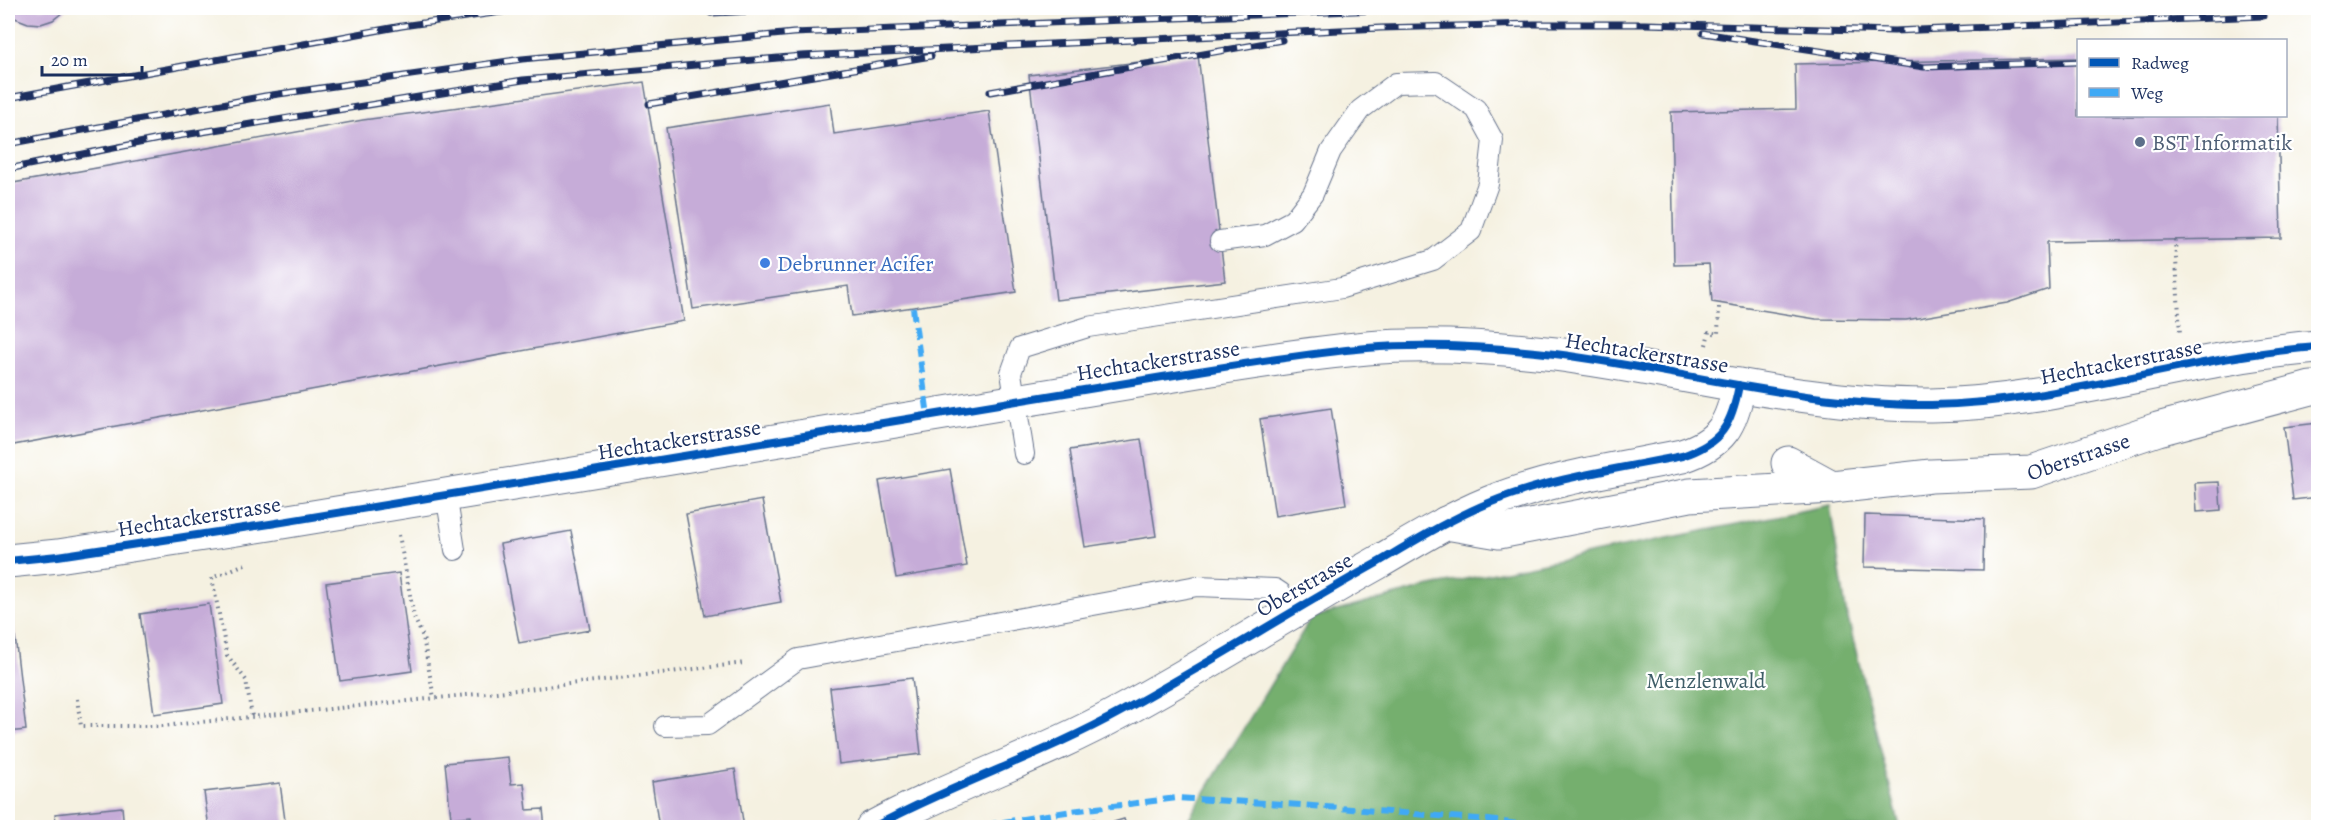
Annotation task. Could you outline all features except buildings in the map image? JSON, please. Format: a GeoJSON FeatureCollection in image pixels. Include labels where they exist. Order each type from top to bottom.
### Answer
{"type":"FeatureCollection","features":[{"type":"Feature","properties":{"kind":"street","name":"Hechtackerstrasse"},"geometry":{"type":"LineString","coordinates":[[8,561],[270,524],[1016,401],[1312,354],[1371,348],[1494,348],[1555,354],[1828,400],[1930,405],[2002,401],[2182,367],[2319,347]]}},
{"type":"Feature","properties":{"kind":"street","name":"Oberstrasse"},"geometry":{"type":"LineString","coordinates":[[872,828],[908,808],[1035,753],[1121,712],[1292,610],[1446,523],[1489,503],[1555,481],[1682,456],[1701,450],[1728,424],[1739,385]]}},
{"type":"Feature","properties":{"kind":"street","name":"Oberstrasse"},"geometry":{"type":"LineString","coordinates":[[1446,523],[1499,532],[1690,495],[2031,472],[2158,429],[2311,388],[2319,388]]}},
{"type":"Feature","properties":{"kind":"street"},"geometry":{"type":"LineString","coordinates":[[1788,463],[1832,487]]}},
{"type":"Feature","properties":{"kind":"lane"},"geometry":{"type":"LineString","coordinates":[[1024,454],[1011,373],[1020,348],[1088,327],[1342,288],[1433,260],[1471,231],[1488,184],[1492,140],[1476,109],[1436,82],[1396,83],[1360,110],[1331,151],[1313,194],[1293,220],[1265,235],[1220,242]]}},
{"type":"Feature","properties":{"kind":"lane"},"geometry":{"type":"LineString","coordinates":[[446,494],[455,550]]}},
{"type":"Feature","properties":{"kind":"lane"},"geometry":{"type":"LineString","coordinates":[[665,726],[708,725],[798,658],[1197,586],[1275,589],[1281,593],[1292,610]]}},
{"type":"Feature","properties":{"kind":"path"},"geometry":{"type":"LineString","coordinates":[[2175,240],[2182,367]]}},
{"type":"Feature","properties":{"kind":"path"},"geometry":{"type":"LineString","coordinates":[[1699,378],[1709,332],[1718,334],[1719,308]]}},
{"type":"Feature","properties":{"kind":"path"},"geometry":{"type":"LineString","coordinates":[[398,527],[414,617],[423,637],[434,698]]}},
{"type":"Feature","properties":{"kind":"path"},"geometry":{"type":"LineString","coordinates":[[252,561],[212,578],[227,655],[246,680],[252,717]]}},
{"type":"Feature","properties":{"kind":"path"},"geometry":{"type":"LineString","coordinates":[[77,699],[81,726],[162,726],[753,662],[789,665]]}},
{"type":"Feature","properties":{"kind":"green space","name":"Menzlenwald"},"geometry":{"type":"Polygon","coordinates":[[[1830,505],[1846,611],[1900,827],[1183,828],[1311,618],[1426,587],[1830,505]]]}},
{"type":"Feature","properties":{"kind":"railway"},"geometry":{"type":"LineString","coordinates":[[8,98],[402,26],[529,8]]}},
{"type":"Feature","properties":{"kind":"railway"},"geometry":{"type":"LineString","coordinates":[[711,13],[814,8]]}},
{"type":"Feature","properties":{"kind":"railway"},"geometry":{"type":"LineString","coordinates":[[8,144],[265,96],[522,59],[793,33],[1431,8]]}},
{"type":"Feature","properties":{"kind":"railway"},"geometry":{"type":"LineString","coordinates":[[8,169],[159,139],[523,80],[801,56],[1381,28],[1645,24],[1894,31],[2263,16]]}},
{"type":"Feature","properties":{"kind":"railway"},"geometry":{"type":"LineString","coordinates":[[1703,33],[1924,67],[2077,62]]}},
{"type":"Feature","properties":{"kind":"railway"},"geometry":{"type":"LineString","coordinates":[[990,92],[1282,40]]}},
{"type":"Feature","properties":{"kind":"railway"},"geometry":{"type":"LineString","coordinates":[[649,104],[931,56]]}},
{"type":"Feature","properties":{"kind":"marked path"},"geometry":{"type":"LineString","coordinates":[[913,308],[928,416]]}},
{"type":"Feature","properties":{"kind":"marked path"},"geometry":{"type":"LineString","coordinates":[[967,828],[1072,811],[1177,798],[1489,820],[1548,828]]}},
{"type":"Feature","properties":{"kind":"cycle path"},"geometry":{"type":"LineString","coordinates":[[8,561],[58,556],[270,524],[1199,371],[1367,348],[1437,346],[1555,354],[1789,394],[1884,404],[1931,405],[2028,396],[2221,360],[2318,347]]}},
{"type":"Feature","properties":{"kind":"cycle path"},"geometry":{"type":"LineString","coordinates":[[872,828],[1122,711],[1418,539],[1474,509],[1536,487],[1682,456],[1696,451],[1707,445],[1723,430],[1733,411],[1739,385]]}},
{"type":"Feature","properties":{"kind":"place","name":"BST Informatik"},"geometry":{"type":"Point","coordinates":[2140,142]}},
{"type":"Feature","properties":{"kind":"place","name":"Debrunner Acifer"},"geometry":{"type":"Point","coordinates":[765,263]}}]}
